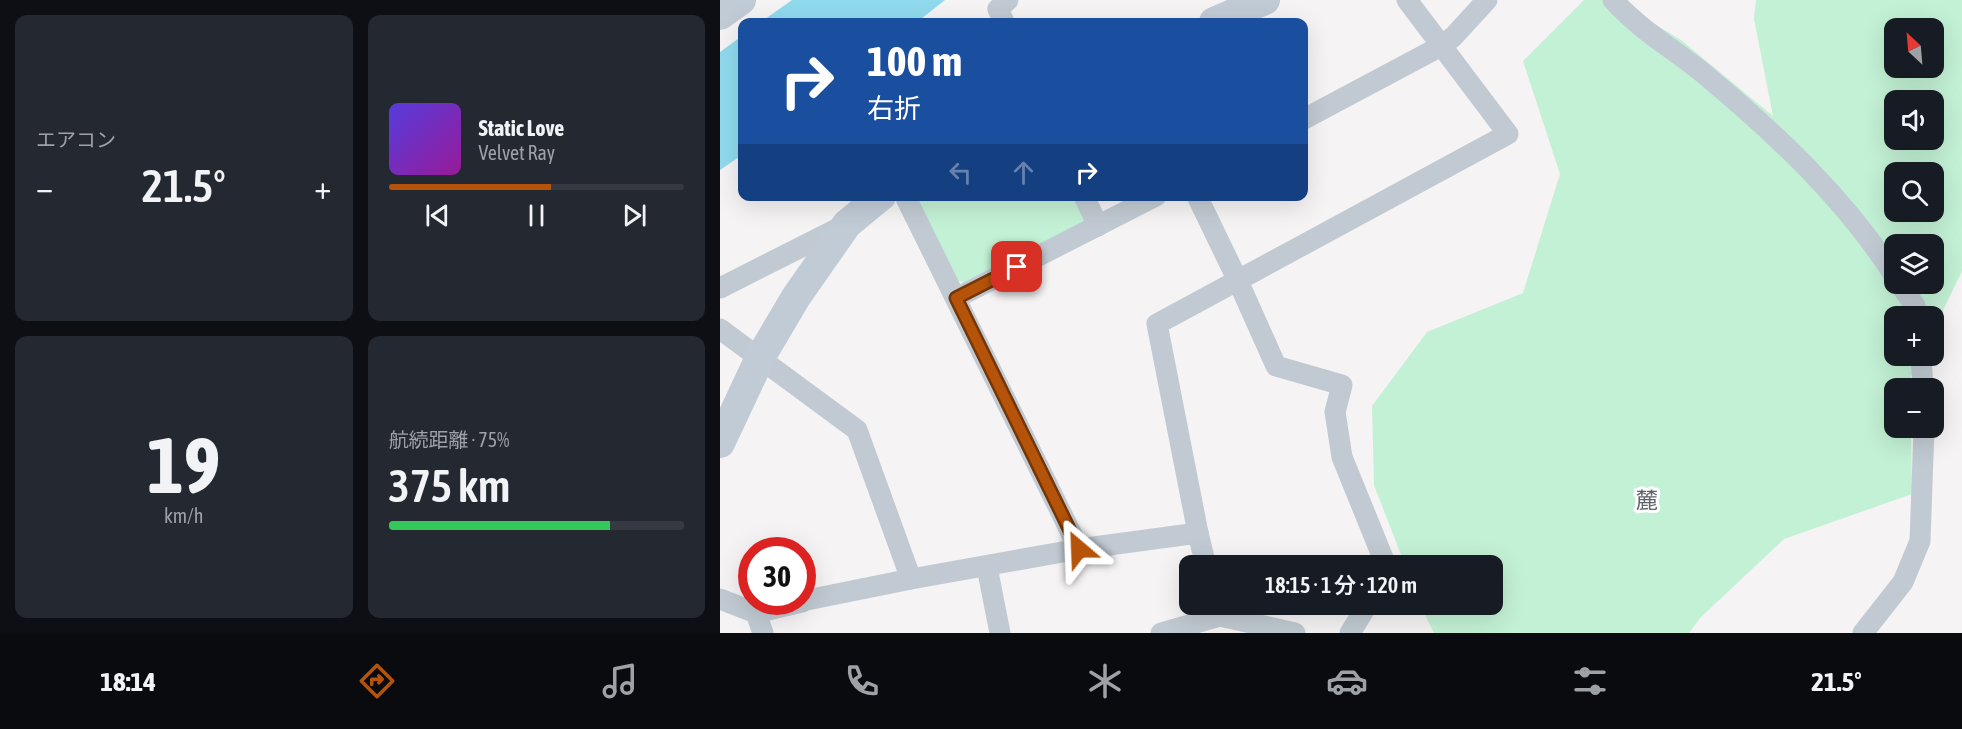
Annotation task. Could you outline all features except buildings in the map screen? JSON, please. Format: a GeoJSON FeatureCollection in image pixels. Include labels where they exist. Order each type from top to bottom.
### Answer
{"type":"FeatureCollection","features":[{"type":"Feature","properties":{"kind":"street"},"geometry":{"type":"LineString","coordinates":[[720,15],[741,0]]}},
{"type":"Feature","properties":{"kind":"street"},"geometry":{"type":"LineString","coordinates":[[1002,18],[998,9],[1008,0]]}},
{"type":"Feature","properties":{"kind":"street"},"geometry":{"type":"LineString","coordinates":[[1223,18],[1265,0]]}},
{"type":"Feature","properties":{"kind":"street"},"geometry":{"type":"LineString","coordinates":[[1203,555],[1157,324],[1508,134],[1407,0]]}},
{"type":"Feature","properties":{"kind":"street"},"geometry":{"type":"LineString","coordinates":[[1308,117],[1443,45],[1487,0]]}},
{"type":"Feature","properties":{"kind":"street"},"geometry":{"type":"LineString","coordinates":[[1613,0],[1652,36],[1707,76],[1798,157],[1871,239],[1884,259]]}},
{"type":"Feature","properties":{"kind":"street"},"geometry":{"type":"LineString","coordinates":[[720,288],[847,224],[874,201]]}},
{"type":"Feature","properties":{"kind":"street"},"geometry":{"type":"LineString","coordinates":[[908,201],[1079,549]]}},
{"type":"Feature","properties":{"kind":"street"},"geometry":{"type":"LineString","coordinates":[[1086,201],[1098,226]]}},
{"type":"Feature","properties":{"kind":"street"},"geometry":{"type":"LineString","coordinates":[[956,298],[1146,201]]}},
{"type":"Feature","properties":{"kind":"street"},"geometry":{"type":"LineString","coordinates":[[1199,201],[1276,366],[1341,385],[1335,412],[1342,457],[1382,555]]}},
{"type":"Feature","properties":{"kind":"street"},"geometry":{"type":"LineString","coordinates":[[720,443],[760,358],[796,297],[847,224]]}},
{"type":"Feature","properties":{"kind":"street"},"geometry":{"type":"LineString","coordinates":[[720,329],[857,430],[911,579]]}},
{"type":"Feature","properties":{"kind":"street"},"geometry":{"type":"LineString","coordinates":[[1863,633],[1903,582],[1920,541],[1924,438]]}},
{"type":"Feature","properties":{"kind":"street"},"geometry":{"type":"LineString","coordinates":[[816,598],[1079,549],[1198,533]]}},
{"type":"Feature","properties":{"kind":"street"},"geometry":{"type":"LineString","coordinates":[[987,567],[1000,633]]}},
{"type":"Feature","properties":{"kind":"street"},"geometry":{"type":"LineString","coordinates":[[720,599],[759,623],[775,615]]}},
{"type":"Feature","properties":{"kind":"street"},"geometry":{"type":"LineString","coordinates":[[1350,633],[1361,615]]}},
{"type":"Feature","properties":{"kind":"street"},"geometry":{"type":"LineString","coordinates":[[1161,633],[1220,618],[1295,633]]}},
{"type":"Feature","properties":{"kind":"green space"},"geometry":{"type":"Polygon","coordinates":[[[1584,0],[1615,0],[1681,40],[1773,116],[1754,19],[1756,0],[1962,0],[1962,271],[1944,308],[1944,306],[1884,306],[1884,366],[1916,366],[1911,378],[1884,378],[1884,438],[1911,438],[1912,494],[1784,539],[1700,618],[1689,633],[1434,633],[1425,615],[1503,615],[1503,555],[1401,555],[1374,485],[1372,406],[1427,332],[1523,293],[1560,174],[1523,61],[1584,0]]]}},
{"type":"Feature","properties":{"kind":"green space"},"geometry":{"type":"Polygon","coordinates":[[[916,201],[1079,201],[1089,221],[964,282],[956,281],[916,201]]]}},
{"type":"Feature","properties":{"kind":"water"},"geometry":{"type":"Polygon","coordinates":[[[792,0],[945,0],[922,18],[767,18],[792,0]]]}},
{"type":"Feature","properties":{"kind":"water"},"geometry":{"type":"Polygon","coordinates":[[[738,39],[738,158],[720,170],[720,52],[738,39]]]}},
{"type":"Feature","properties":{"kind":"district","name":"麓"},"geometry":{"type":"Point","coordinates":[1647,500]}},
{"type":"Feature","properties":{"kind":"route"},"geometry":{"type":"LineString","coordinates":[[1017,267],[956,298],[1079,549]]}}]}
